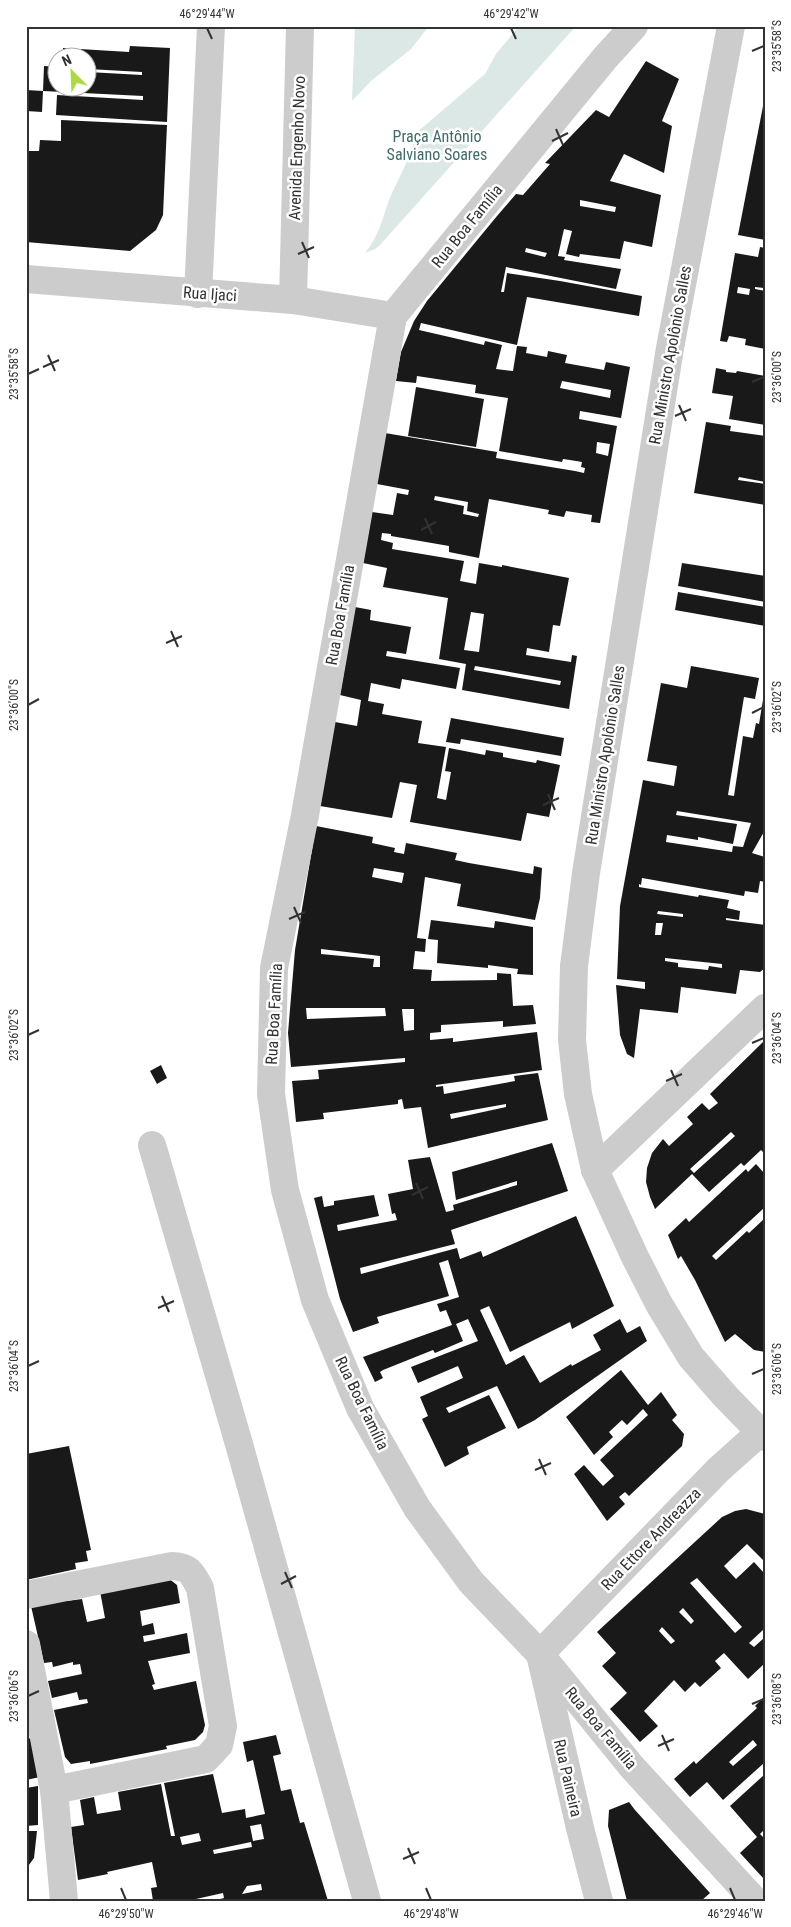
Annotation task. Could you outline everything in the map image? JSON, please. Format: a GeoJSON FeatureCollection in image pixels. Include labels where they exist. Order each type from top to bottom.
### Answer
{"type":"FeatureCollection","features":[{"type":"Feature","properties":{"kind":"street"},"geometry":{"type":"LineString","coordinates":[[198,294],[211,26]]}},
{"type":"Feature","properties":{"kind":"street","name":"Avenida Engenho Novo"},"geometry":{"type":"LineString","coordinates":[[293,300],[300,26]]}},
{"type":"Feature","properties":{"kind":"street","name":"Rua Boa Família"},"geometry":{"type":"LineString","coordinates":[[634,26],[605,58],[393,316],[305,815],[274,968],[271,1094],[285,1190],[315,1300],[360,1408],[418,1508],[471,1582],[540,1654],[632,1767],[756,1901]]}},
{"type":"Feature","properties":{"kind":"street","name":"Rua Boa Família"},"geometry":{"type":"LineString","coordinates":[[605,58],[653,26]]}},
{"type":"Feature","properties":{"kind":"street","name":"Rua Ministro Apolônio Salles"},"geometry":{"type":"LineString","coordinates":[[731,26],[670,348],[586,873],[574,966],[572,1040],[578,1094],[595,1170],[635,1257],[659,1304],[690,1357],[763,1433]]}},
{"type":"Feature","properties":{"kind":"street","name":"Rua Ijaci"},"geometry":{"type":"LineString","coordinates":[[26,279],[293,300],[393,316]]}},
{"type":"Feature","properties":{"kind":"street"},"geometry":{"type":"LineString","coordinates":[[595,1170],[765,1008]]}},
{"type":"Feature","properties":{"kind":"street"},"geometry":{"type":"LineString","coordinates":[[152,1145],[239,1444],[367,1901]]}},
{"type":"Feature","properties":{"kind":"street","name":"Rua Ettore Andreazza"},"geometry":{"type":"LineString","coordinates":[[540,1654],[718,1470],[763,1433]]}},
{"type":"Feature","properties":{"kind":"street"},"geometry":{"type":"LineString","coordinates":[[26,1595],[172,1566],[184,1567],[193,1574],[200,1588],[223,1726],[218,1745],[206,1758],[54,1790]]}},
{"type":"Feature","properties":{"kind":"street"},"geometry":{"type":"LineString","coordinates":[[26,1644],[54,1790],[64,1901]]}},
{"type":"Feature","properties":{"kind":"street","name":"Rua Paineira"},"geometry":{"type":"LineString","coordinates":[[540,1654],[580,1828],[599,1901]]}},
{"type":"Feature","properties":{"kind":"green space","name":"Praça Antônio Salviano Soares"},"geometry":{"type":"Polygon","coordinates":[[[355,26],[429,26],[411,49],[371,81],[352,101],[355,26]]]}},
{"type":"Feature","properties":{"kind":"green space","name":"Praça Antônio Salviano Soares"},"geometry":{"type":"Polygon","coordinates":[[[519,26],[576,26],[380,245],[365,253],[380,228],[389,200],[408,159],[415,134],[485,74],[496,54],[519,26]]]}},
{"type":"Feature","properties":{"kind":"building"},"geometry":{"type":"Polygon","coordinates":[[[130,46],[170,48],[167,122],[56,115],[57,98],[98,97],[143,100],[143,96],[98,94],[98,73],[142,75],[142,72],[98,70],[98,50],[129,52],[130,46]]]}},
{"type":"Feature","properties":{"kind":"building"},"geometry":{"type":"Polygon","coordinates":[[[646,61],[679,79],[662,121],[672,126],[664,173],[624,154],[610,181],[661,195],[652,247],[624,241],[620,259],[580,254],[579,257],[566,254],[572,231],[564,229],[558,256],[565,257],[564,260],[621,269],[616,289],[506,267],[501,292],[504,292],[507,273],[560,281],[642,296],[639,316],[527,297],[517,345],[421,323],[419,330],[484,345],[485,341],[502,345],[496,369],[513,371],[517,346],[527,347],[526,353],[547,357],[548,351],[567,355],[565,363],[604,370],[606,362],[630,367],[621,418],[580,411],[579,419],[617,426],[600,523],[591,522],[592,515],[566,511],[564,517],[548,514],[549,510],[489,499],[479,558],[449,552],[449,546],[391,536],[391,534],[382,533],[381,540],[393,543],[392,549],[464,561],[460,581],[476,584],[479,563],[502,567],[502,565],[569,578],[560,626],[553,625],[549,652],[527,648],[526,655],[571,662],[572,655],[577,656],[569,709],[462,690],[466,664],[439,659],[448,598],[383,587],[387,568],[363,563],[372,512],[393,515],[397,493],[408,495],[409,490],[377,484],[385,433],[497,452],[496,458],[584,473],[585,468],[581,467],[582,462],[563,459],[562,462],[499,451],[508,398],[475,393],[476,385],[417,376],[416,383],[396,381],[401,352],[414,321],[427,301],[516,194],[523,195],[550,164],[545,163],[596,110],[609,117],[646,61]],[[580,200],[580,206],[615,212],[616,207],[580,200]],[[526,248],[525,252],[545,257],[547,253],[526,248]],[[562,381],[560,388],[610,398],[611,390],[562,381]],[[597,442],[596,453],[608,456],[610,444],[597,442]],[[435,496],[434,500],[464,506],[463,514],[478,517],[479,514],[467,511],[468,502],[435,496]],[[471,612],[464,650],[479,652],[484,614],[471,612]],[[475,666],[474,670],[560,685],[561,681],[475,666]]]}},
{"type":"Feature","properties":{"kind":"building"},"geometry":{"type":"Polygon","coordinates":[[[44,66],[48,66],[48,91],[43,91],[44,66]]]}},
{"type":"Feature","properties":{"kind":"building"},"geometry":{"type":"Polygon","coordinates":[[[26,90],[43,91],[42,112],[26,111],[26,90]]]}},
{"type":"Feature","properties":{"kind":"building"},"geometry":{"type":"Polygon","coordinates":[[[765,101],[765,240],[738,235],[765,101]]]}},
{"type":"Feature","properties":{"kind":"building"},"geometry":{"type":"Polygon","coordinates":[[[61,120],[167,125],[163,215],[156,230],[130,251],[26,242],[26,151],[39,151],[40,140],[61,141],[61,120]]]}},
{"type":"Feature","properties":{"kind":"building"},"geometry":{"type":"Polygon","coordinates":[[[760,247],[765,248],[765,288],[755,287],[755,289],[765,291],[765,349],[745,345],[746,339],[729,336],[727,342],[720,341],[735,253],[758,257],[760,247]],[[738,287],[737,293],[749,295],[750,289],[738,287]]]}},
{"type":"Feature","properties":{"kind":"building"},"geometry":{"type":"Polygon","coordinates":[[[716,368],[726,370],[726,372],[736,373],[737,371],[765,376],[765,425],[729,419],[733,396],[712,393],[716,368]]]}},
{"type":"Feature","properties":{"kind":"building"},"geometry":{"type":"Polygon","coordinates":[[[416,387],[484,399],[476,447],[408,436],[416,387]]]}},
{"type":"Feature","properties":{"kind":"building"},"geometry":{"type":"Polygon","coordinates":[[[706,422],[731,426],[730,431],[765,436],[765,482],[739,477],[738,480],[765,484],[765,505],[694,493],[706,422]]]}},
{"type":"Feature","properties":{"kind":"building"},"geometry":{"type":"Polygon","coordinates":[[[682,563],[765,576],[765,602],[678,586],[682,563]]]}},
{"type":"Feature","properties":{"kind":"building"},"geometry":{"type":"Polygon","coordinates":[[[678,592],[765,607],[765,626],[675,610],[678,592]]]}},
{"type":"Feature","properties":{"kind":"building"},"geometry":{"type":"Polygon","coordinates":[[[355,607],[371,610],[370,620],[411,627],[406,654],[387,651],[386,656],[460,668],[456,689],[402,679],[400,689],[371,683],[368,701],[384,704],[382,714],[422,721],[418,743],[446,747],[437,798],[446,800],[451,772],[445,771],[449,748],[485,755],[486,750],[503,753],[503,757],[536,763],[537,760],[560,765],[549,817],[527,813],[521,841],[410,822],[417,785],[400,782],[392,818],[320,806],[335,722],[357,726],[361,700],[340,695],[355,607]]]}},
{"type":"Feature","properties":{"kind":"building"},"geometry":{"type":"Polygon","coordinates":[[[691,666],[759,678],[755,699],[744,697],[728,795],[734,796],[743,736],[753,738],[756,723],[759,724],[763,700],[765,701],[765,830],[752,853],[765,857],[765,882],[760,881],[758,893],[745,891],[744,896],[642,878],[639,887],[729,900],[727,908],[740,911],[739,920],[726,918],[726,920],[765,925],[765,968],[760,972],[740,970],[736,994],[681,987],[678,1013],[640,1009],[634,1058],[627,1054],[620,1035],[616,985],[645,989],[645,982],[617,979],[620,906],[643,780],[674,786],[677,766],[647,761],[661,683],[687,688],[691,666]],[[677,811],[676,815],[737,824],[733,844],[698,837],[698,840],[667,835],[666,842],[732,852],[733,846],[743,847],[751,823],[677,811]],[[658,911],[657,914],[683,917],[683,914],[658,911]],[[656,923],[655,935],[661,935],[663,923],[656,923]],[[665,958],[665,961],[678,963],[678,967],[708,970],[709,966],[722,968],[722,964],[665,958]]]}},
{"type":"Feature","properties":{"kind":"building"},"geometry":{"type":"Polygon","coordinates":[[[451,718],[564,738],[561,756],[461,739],[460,744],[446,742],[451,718]]]}},
{"type":"Feature","properties":{"kind":"building"},"geometry":{"type":"Polygon","coordinates":[[[316,826],[373,837],[372,843],[395,848],[394,852],[404,854],[406,843],[457,853],[455,860],[469,863],[533,874],[534,866],[542,868],[540,898],[535,920],[457,906],[461,884],[425,877],[417,938],[426,939],[425,952],[415,951],[413,969],[432,970],[431,981],[497,980],[497,973],[511,974],[513,1006],[533,1005],[536,1024],[503,1027],[503,1021],[441,1025],[441,1032],[430,1033],[430,1040],[453,1038],[453,1042],[537,1032],[542,1070],[436,1085],[436,1087],[443,1086],[444,1094],[515,1081],[514,1076],[538,1073],[548,1120],[428,1148],[421,1107],[404,1109],[402,1099],[398,1100],[398,1104],[323,1113],[324,1119],[296,1122],[292,1081],[319,1079],[318,1070],[405,1062],[405,1058],[291,1067],[288,1033],[295,950],[316,826]],[[374,868],[372,877],[402,883],[404,873],[374,868]],[[321,949],[321,954],[374,959],[373,967],[380,967],[380,956],[321,949]],[[306,1008],[307,1019],[386,1016],[385,1008],[306,1008]],[[402,1009],[404,1031],[414,1030],[414,1009],[402,1009]],[[506,1104],[450,1114],[451,1119],[506,1107],[506,1104]]]}},
{"type":"Feature","properties":{"kind":"building"},"geometry":{"type":"Polygon","coordinates":[[[431,920],[494,928],[495,921],[533,927],[533,975],[517,974],[518,969],[488,965],[488,968],[437,963],[438,940],[428,939],[431,920]]]}},
{"type":"Feature","properties":{"kind":"building"},"geometry":{"type":"Polygon","coordinates":[[[763,1042],[765,1044],[765,1154],[761,1150],[744,1166],[741,1163],[709,1192],[692,1174],[655,1209],[646,1182],[647,1168],[652,1153],[663,1139],[669,1146],[693,1124],[687,1117],[702,1103],[709,1110],[718,1103],[710,1094],[763,1042]],[[731,1132],[690,1169],[694,1173],[735,1136],[731,1132]]]}},
{"type":"Feature","properties":{"kind":"building"},"geometry":{"type":"Polygon","coordinates":[[[161,1065],[167,1078],[157,1084],[150,1071],[161,1065]]]}},
{"type":"Feature","properties":{"kind":"building"},"geometry":{"type":"Polygon","coordinates":[[[552,1143],[568,1191],[451,1230],[455,1244],[360,1268],[361,1274],[457,1248],[460,1259],[481,1251],[483,1257],[576,1216],[614,1306],[572,1329],[570,1322],[510,1352],[489,1306],[480,1310],[506,1365],[524,1355],[540,1383],[571,1364],[572,1366],[601,1350],[593,1335],[620,1319],[627,1333],[640,1326],[647,1341],[535,1420],[518,1429],[497,1386],[446,1408],[449,1413],[489,1395],[506,1428],[467,1447],[469,1454],[445,1467],[422,1419],[428,1416],[420,1397],[463,1378],[458,1366],[418,1383],[411,1367],[478,1341],[468,1319],[456,1324],[463,1341],[435,1353],[433,1350],[383,1370],[380,1372],[383,1378],[375,1382],[363,1357],[452,1325],[446,1310],[440,1312],[437,1304],[459,1297],[448,1260],[439,1263],[449,1296],[377,1317],[379,1323],[353,1332],[340,1299],[314,1198],[322,1196],[324,1207],[334,1205],[334,1201],[374,1195],[379,1216],[337,1225],[338,1231],[397,1220],[395,1213],[392,1214],[388,1194],[413,1189],[408,1160],[430,1157],[446,1212],[454,1210],[453,1205],[517,1185],[517,1181],[456,1200],[452,1172],[552,1143]]]}},
{"type":"Feature","properties":{"kind":"building"},"geometry":{"type":"Polygon","coordinates":[[[756,1164],[765,1174],[764,1208],[712,1256],[716,1260],[747,1231],[749,1233],[765,1218],[765,1352],[754,1350],[735,1334],[725,1342],[695,1280],[681,1256],[678,1259],[668,1235],[686,1218],[689,1222],[746,1169],[748,1172],[756,1164]]]}},
{"type":"Feature","properties":{"kind":"building"},"geometry":{"type":"Polygon","coordinates":[[[621,1370],[648,1405],[661,1392],[677,1415],[672,1420],[684,1434],[682,1446],[629,1496],[625,1492],[619,1497],[625,1504],[607,1521],[574,1474],[584,1465],[603,1486],[614,1476],[600,1460],[648,1415],[643,1409],[627,1425],[622,1420],[609,1432],[613,1437],[594,1455],[566,1417],[621,1370]]]}},
{"type":"Feature","properties":{"kind":"building"},"geometry":{"type":"Polygon","coordinates":[[[69,1446],[91,1550],[86,1551],[88,1561],[75,1563],[76,1569],[26,1580],[26,1454],[69,1446]]]}},
{"type":"Feature","properties":{"kind":"building"},"geometry":{"type":"Polygon","coordinates":[[[746,1509],[765,1514],[765,1562],[747,1544],[724,1566],[736,1579],[754,1562],[765,1574],[765,1628],[749,1643],[754,1647],[765,1637],[765,1663],[748,1679],[724,1653],[715,1661],[721,1668],[700,1687],[695,1682],[685,1692],[674,1680],[644,1711],[658,1726],[640,1742],[610,1709],[627,1693],[602,1666],[616,1653],[597,1632],[722,1517],[735,1511],[746,1509]],[[697,1578],[690,1583],[735,1633],[742,1627],[697,1578]],[[683,1608],[679,1612],[691,1624],[694,1621],[683,1608]],[[662,1627],[659,1631],[671,1644],[675,1641],[662,1627]]]}},
{"type":"Feature","properties":{"kind":"building"},"geometry":{"type":"Polygon","coordinates":[[[168,1578],[177,1585],[180,1603],[140,1611],[142,1626],[153,1623],[155,1634],[143,1636],[144,1642],[187,1633],[190,1653],[148,1661],[155,1684],[152,1685],[154,1690],[196,1681],[205,1725],[203,1732],[195,1740],[166,1746],[167,1749],[90,1764],[90,1761],[71,1764],[65,1757],[54,1710],[88,1703],[87,1699],[79,1700],[77,1692],[52,1698],[48,1681],[82,1674],[80,1664],[73,1665],[73,1662],[53,1667],[52,1662],[44,1663],[31,1606],[67,1598],[67,1601],[82,1599],[87,1622],[105,1618],[100,1591],[168,1578]]]}},
{"type":"Feature","properties":{"kind":"building"},"geometry":{"type":"Polygon","coordinates":[[[765,1696],[765,1762],[723,1800],[707,1782],[690,1797],[674,1779],[694,1761],[696,1764],[757,1708],[755,1706],[765,1696]],[[753,1740],[729,1762],[733,1766],[757,1745],[753,1740]]]}},
{"type":"Feature","properties":{"kind":"building"},"geometry":{"type":"Polygon","coordinates":[[[276,1735],[281,1754],[273,1756],[281,1791],[291,1789],[300,1823],[304,1822],[328,1901],[213,1901],[224,1898],[223,1893],[187,1901],[153,1901],[151,1888],[157,1887],[152,1862],[78,1880],[71,1827],[84,1825],[80,1800],[94,1797],[97,1814],[121,1810],[118,1792],[161,1784],[171,1836],[175,1836],[164,1783],[213,1774],[222,1813],[245,1809],[246,1818],[265,1814],[253,1760],[247,1762],[243,1742],[276,1735]],[[261,1824],[250,1826],[253,1841],[264,1839],[261,1824]],[[199,1833],[180,1837],[182,1845],[201,1841],[199,1833]],[[251,1842],[213,1850],[214,1854],[252,1847],[251,1842]],[[261,1884],[247,1886],[242,1894],[262,1890],[261,1884]]]}},
{"type":"Feature","properties":{"kind":"building"},"geometry":{"type":"Polygon","coordinates":[[[31,1738],[40,1777],[26,1780],[26,1739],[31,1738]]]}},
{"type":"Feature","properties":{"kind":"building"},"geometry":{"type":"Polygon","coordinates":[[[765,1774],[765,1829],[760,1834],[765,1839],[765,1880],[740,1853],[757,1837],[730,1806],[765,1774]]]}},
{"type":"Feature","properties":{"kind":"building"},"geometry":{"type":"Polygon","coordinates":[[[38,1786],[38,1825],[26,1826],[26,1788],[38,1786]]]}},
{"type":"Feature","properties":{"kind":"building"},"geometry":{"type":"Polygon","coordinates":[[[629,1802],[710,1893],[701,1901],[627,1901],[608,1826],[609,1810],[629,1802]]]}},
{"type":"Feature","properties":{"kind":"building"},"geometry":{"type":"Polygon","coordinates":[[[26,1831],[37,1831],[34,1858],[26,1869],[26,1831]]]}}]}
